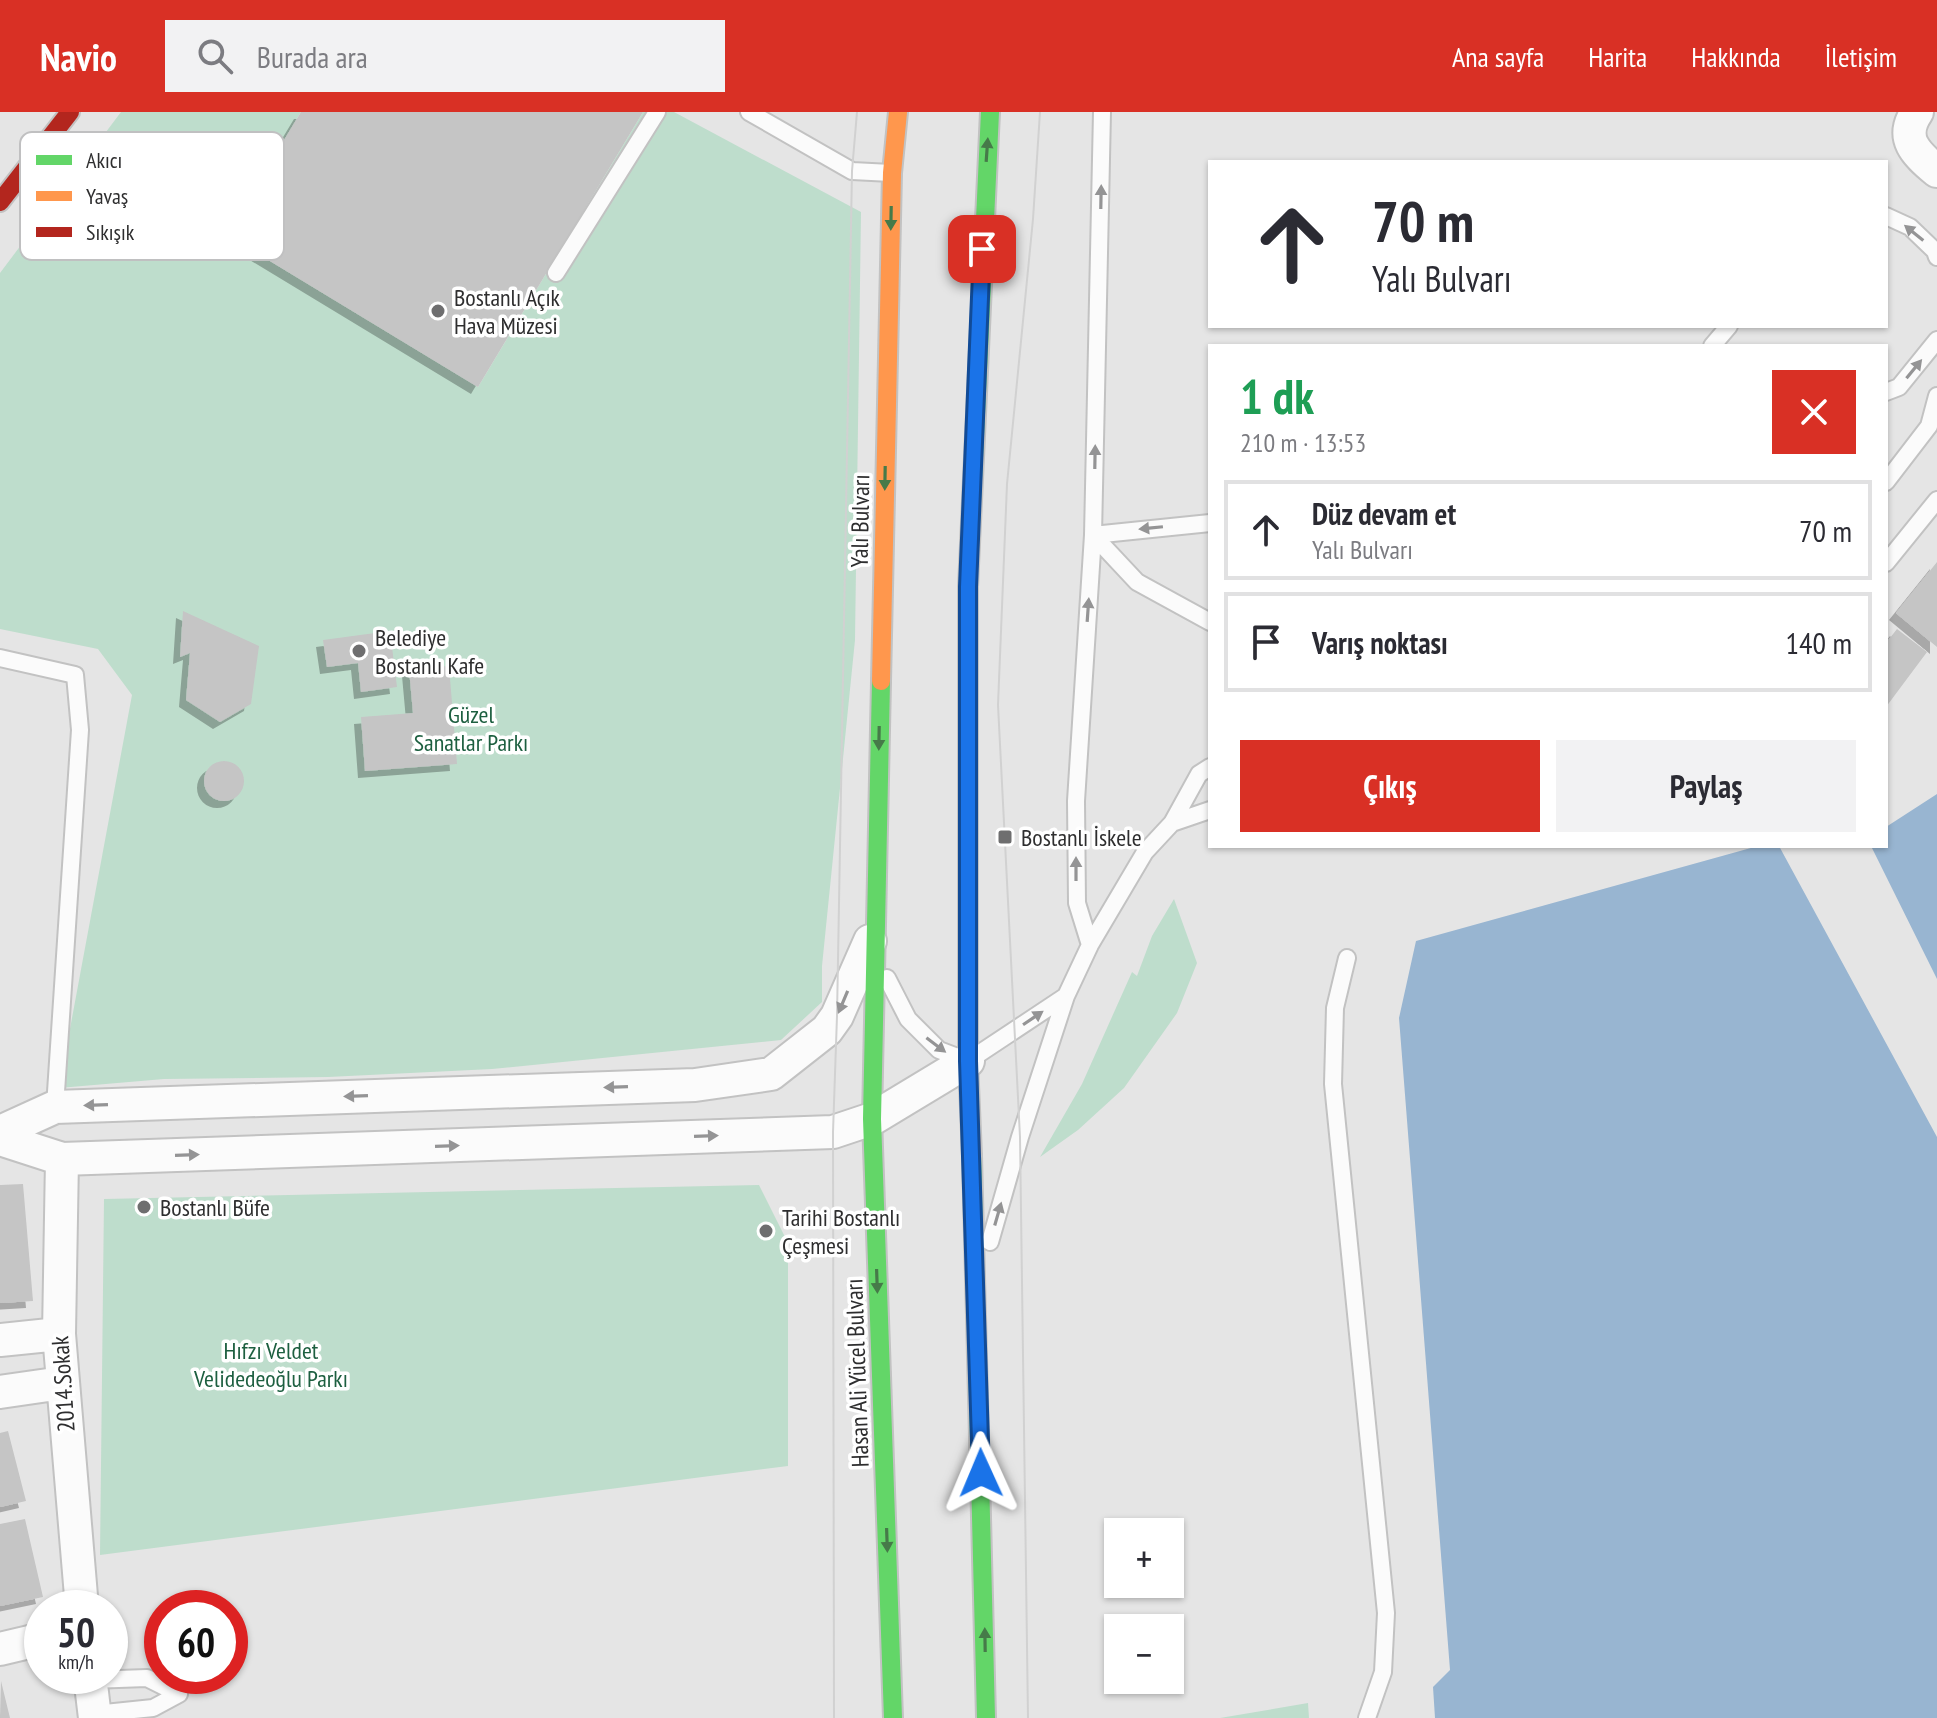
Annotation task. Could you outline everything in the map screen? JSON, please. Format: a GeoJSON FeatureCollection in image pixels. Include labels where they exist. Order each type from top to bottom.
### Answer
{"type":"FeatureCollection","features":[{"type":"Feature","properties":{"kind":"main road"},"geometry":{"type":"LineString","coordinates":[[54,132],[70,112]]}},
{"type":"Feature","properties":{"kind":"main road","name":"Yalı Bulvarı"},"geometry":{"type":"LineString","coordinates":[[874,930],[892,173],[898,112]]}},
{"type":"Feature","properties":{"kind":"main road"},"geometry":{"type":"LineString","coordinates":[[986,1718],[977,1290],[968,1061],[968,587],[990,112]]}},
{"type":"Feature","properties":{"kind":"main road"},"geometry":{"type":"LineString","coordinates":[[0,202],[20,176]]}},
{"type":"Feature","properties":{"kind":"main road","name":"Hasan Ali Yücel Bulvarı"},"geometry":{"type":"LineString","coordinates":[[874,930],[872,1119],[893,1718]]}},
{"type":"Feature","properties":{"kind":"street"},"geometry":{"type":"LineString","coordinates":[[1917,112],[1909,124],[1910,143],[1937,171]]}},
{"type":"Feature","properties":{"kind":"street"},"geometry":{"type":"LineString","coordinates":[[0,1132],[55,1107],[695,1085],[771,1074],[827,1030],[837,1016],[874,930]]}},
{"type":"Feature","properties":{"kind":"street"},"geometry":{"type":"LineString","coordinates":[[0,1139],[62,1159],[833,1132],[872,1119],[968,1061]]}},
{"type":"Feature","properties":{"kind":"street","name":"2014.Sokak"},"geometry":{"type":"LineString","coordinates":[[62,1159],[59,1334],[80,1590]]}},
{"type":"Feature","properties":{"kind":"street"},"geometry":{"type":"LineString","coordinates":[[0,1340],[59,1334]]}},
{"type":"Feature","properties":{"kind":"street"},"geometry":{"type":"LineString","coordinates":[[0,1392],[62,1383]]}},
{"type":"Feature","properties":{"kind":"street"},"geometry":{"type":"LineString","coordinates":[[0,1649],[24,1643]]}},
{"type":"Feature","properties":{"kind":"street"},"geometry":{"type":"LineString","coordinates":[[92,1694],[95,1716]]}},
{"type":"Feature","properties":{"kind":"lane"},"geometry":{"type":"LineString","coordinates":[[556,273],[657,112]]}},
{"type":"Feature","properties":{"kind":"lane"},"geometry":{"type":"LineString","coordinates":[[749,112],[852,171],[892,173]]}},
{"type":"Feature","properties":{"kind":"lane"},"geometry":{"type":"LineString","coordinates":[[1090,945],[1077,903],[1076,801],[1093,535],[1102,112]]}},
{"type":"Feature","properties":{"kind":"lane"},"geometry":{"type":"LineString","coordinates":[[1888,217],[1910,227],[1935,251],[1937,257]]}},
{"type":"Feature","properties":{"kind":"lane"},"geometry":{"type":"LineString","coordinates":[[1714,344],[1727,328]]}},
{"type":"Feature","properties":{"kind":"lane"},"geometry":{"type":"LineString","coordinates":[[1888,391],[1899,387],[1937,340]]}},
{"type":"Feature","properties":{"kind":"lane"},"geometry":{"type":"LineString","coordinates":[[1888,479],[1929,426],[1937,396]]}},
{"type":"Feature","properties":{"kind":"lane"},"geometry":{"type":"LineString","coordinates":[[1888,561],[1937,500]]}},
{"type":"Feature","properties":{"kind":"lane"},"geometry":{"type":"LineString","coordinates":[[1093,535],[1208,523]]}},
{"type":"Feature","properties":{"kind":"lane"},"geometry":{"type":"LineString","coordinates":[[1093,535],[1137,582],[1208,621]]}},
{"type":"Feature","properties":{"kind":"lane"},"geometry":{"type":"LineString","coordinates":[[0,658],[75,675],[80,730],[55,1107]]}},
{"type":"Feature","properties":{"kind":"lane"},"geometry":{"type":"LineString","coordinates":[[977,1290],[1020,1137],[1066,996],[1090,945],[1145,852],[1172,823],[1199,774],[1208,768]]}},
{"type":"Feature","properties":{"kind":"lane"},"geometry":{"type":"LineString","coordinates":[[1172,823],[1208,811]]}},
{"type":"Feature","properties":{"kind":"lane"},"geometry":{"type":"LineString","coordinates":[[874,930],[888,983],[908,1019],[939,1050],[968,1061],[1066,996]]}},
{"type":"Feature","properties":{"kind":"lane"},"geometry":{"type":"LineString","coordinates":[[1347,958],[1335,1008],[1333,1084],[1386,1613],[1383,1672],[1367,1718]]}},
{"type":"Feature","properties":{"kind":"lane"},"geometry":{"type":"LineString","coordinates":[[95,1716],[153,1708],[179,1694],[147,1678],[128,1678]]}},
{"type":"Feature","properties":{"kind":"green space","name":"Güzel Sanatlar Parkı"},"geometry":{"type":"Polygon","coordinates":[[[121,112],[301,112],[284,140],[284,132],[106,132],[121,112]]]}},
{"type":"Feature","properties":{"kind":"green space","name":"Güzel Sanatlar Parkı"},"geometry":{"type":"Polygon","coordinates":[[[643,112],[674,112],[861,212],[855,640],[822,966],[822,1002],[781,1040],[492,1069],[328,1077],[164,1079],[59,1088],[132,695],[98,649],[0,629],[0,273],[20,246],[20,260],[268,260],[478,387],[643,112]]]}},
{"type":"Feature","properties":{"kind":"green space"},"geometry":{"type":"Polygon","coordinates":[[[1174,899],[1197,963],[1177,1013],[1124,1088],[1078,1130],[1040,1157],[1082,1084],[1132,972],[1137,976],[1152,936],[1174,899]]]}},
{"type":"Feature","properties":{"kind":"green space","name":"Hıfzı Veldet Velidedeoğlu Parkı"},"geometry":{"type":"Polygon","coordinates":[[[759,1185],[788,1243],[788,1466],[100,1555],[104,1199],[759,1185]]]}},
{"type":"Feature","properties":{"kind":"green space"},"geometry":{"type":"Polygon","coordinates":[[[1308,1703],[1309,1718],[1220,1718],[1308,1703]]]}},
{"type":"Feature","properties":{"kind":"water"},"geometry":{"type":"Polygon","coordinates":[[[1937,794],[1937,979],[1872,848],[1888,848],[1888,826],[1937,794]]]}},
{"type":"Feature","properties":{"kind":"water"},"geometry":{"type":"Polygon","coordinates":[[[1751,848],[1780,848],[1937,1137],[1937,1718],[1435,1718],[1433,1687],[1450,1670],[1399,1018],[1416,941],[1751,848]]]}},
{"type":"Feature","properties":{"kind":"building","name":"Bostanlı Açık Hava Müzesi"},"geometry":{"type":"Polygon","coordinates":[[[301,112],[643,112],[478,387],[268,260],[284,260],[284,140],[301,112]]]}},
{"type":"Feature","properties":{"kind":"building"},"geometry":{"type":"Polygon","coordinates":[[[1937,562],[1937,647],[1896,613],[1937,562]]]}},
{"type":"Feature","properties":{"kind":"building"},"geometry":{"type":"Polygon","coordinates":[[[183,611],[259,646],[251,704],[220,722],[186,700],[190,653],[180,657],[183,611]]]}},
{"type":"Feature","properties":{"kind":"building"},"geometry":{"type":"Polygon","coordinates":[[[1897,629],[1927,652],[1888,704],[1888,640],[1897,629]]]}},
{"type":"Feature","properties":{"kind":"building","name":"Belediye Bostanlı Kafe"},"geometry":{"type":"Polygon","coordinates":[[[390,631],[397,687],[361,692],[358,663],[327,667],[323,640],[390,631]]]}},
{"type":"Feature","properties":{"kind":"building"},"geometry":{"type":"Polygon","coordinates":[[[449,666],[457,764],[365,771],[361,717],[413,713],[409,669],[449,666]]]}},
{"type":"Feature","properties":{"kind":"building"},"geometry":{"type":"Polygon","coordinates":[[[224,761],[238,767],[244,781],[238,795],[224,801],[210,795],[204,781],[210,767],[224,761]]]}},
{"type":"Feature","properties":{"kind":"building"},"geometry":{"type":"Polygon","coordinates":[[[23,1184],[33,1301],[0,1303],[0,1185],[23,1184]]]}},
{"type":"Feature","properties":{"kind":"building"},"geometry":{"type":"Polygon","coordinates":[[[8,1431],[26,1501],[0,1507],[0,1433],[8,1431]]]}},
{"type":"Feature","properties":{"kind":"building"},"geometry":{"type":"Polygon","coordinates":[[[25,1519],[41,1590],[24,1590],[24,1601],[0,1606],[0,1524],[25,1519]]]}},
{"type":"Feature","properties":{"kind":"building"},"geometry":{"type":"Polygon","coordinates":[[[1,1681],[10,1718],[0,1718],[1,1681]]]}},
{"type":"Feature","properties":{"kind":"tram line"},"geometry":{"type":"LineString","coordinates":[[834,1718],[833,1132],[852,171],[857,112]]}},
{"type":"Feature","properties":{"kind":"tram line"},"geometry":{"type":"LineString","coordinates":[[1028,1718],[1020,1137],[998,705],[1007,484],[1033,219],[1040,112]]}},
{"type":"Feature","properties":{"kind":"traffic: fast"},"geometry":{"type":"LineString","coordinates":[[968,837],[968,587],[990,112]]}},
{"type":"Feature","properties":{"kind":"traffic: fast"},"geometry":{"type":"LineString","coordinates":[[881,681],[872,1119],[893,1718]]}},
{"type":"Feature","properties":{"kind":"traffic: fast"},"geometry":{"type":"LineString","coordinates":[[972,1156],[986,1718]]}},
{"type":"Feature","properties":{"kind":"traffic: slow"},"geometry":{"type":"LineString","coordinates":[[881,681],[892,173],[898,112]]}},
{"type":"Feature","properties":{"kind":"traffic: slow"},"geometry":{"type":"LineString","coordinates":[[968,837],[968,1061],[972,1156]]}},
{"type":"Feature","properties":{"kind":"traffic: jam"},"geometry":{"type":"LineString","coordinates":[[54,132],[70,112]]}},
{"type":"Feature","properties":{"kind":"traffic: jam"},"geometry":{"type":"LineString","coordinates":[[0,202],[20,176]]}},
{"type":"Feature","properties":{"kind":"place","name":"Bostanlı Açık Hava Müzesi"},"geometry":{"type":"Point","coordinates":[438,311]}},
{"type":"Feature","properties":{"kind":"place","name":"Belediye Bostanlı Kafe"},"geometry":{"type":"Point","coordinates":[359,651]}},
{"type":"Feature","properties":{"kind":"place","name":"Bostanlı İskele"},"geometry":{"type":"Point","coordinates":[1005,837]}},
{"type":"Feature","properties":{"kind":"place","name":"Bostanlı Büfe"},"geometry":{"type":"Point","coordinates":[144,1207]}},
{"type":"Feature","properties":{"kind":"place","name":"Tarihi Bostanlı Çeşmesi"},"geometry":{"type":"Point","coordinates":[766,1231]}},
{"type":"Feature","properties":{"kind":"route"},"geometry":{"type":"LineString","coordinates":[[981,1473],[968,1061],[968,587],[982,249]]}}]}
